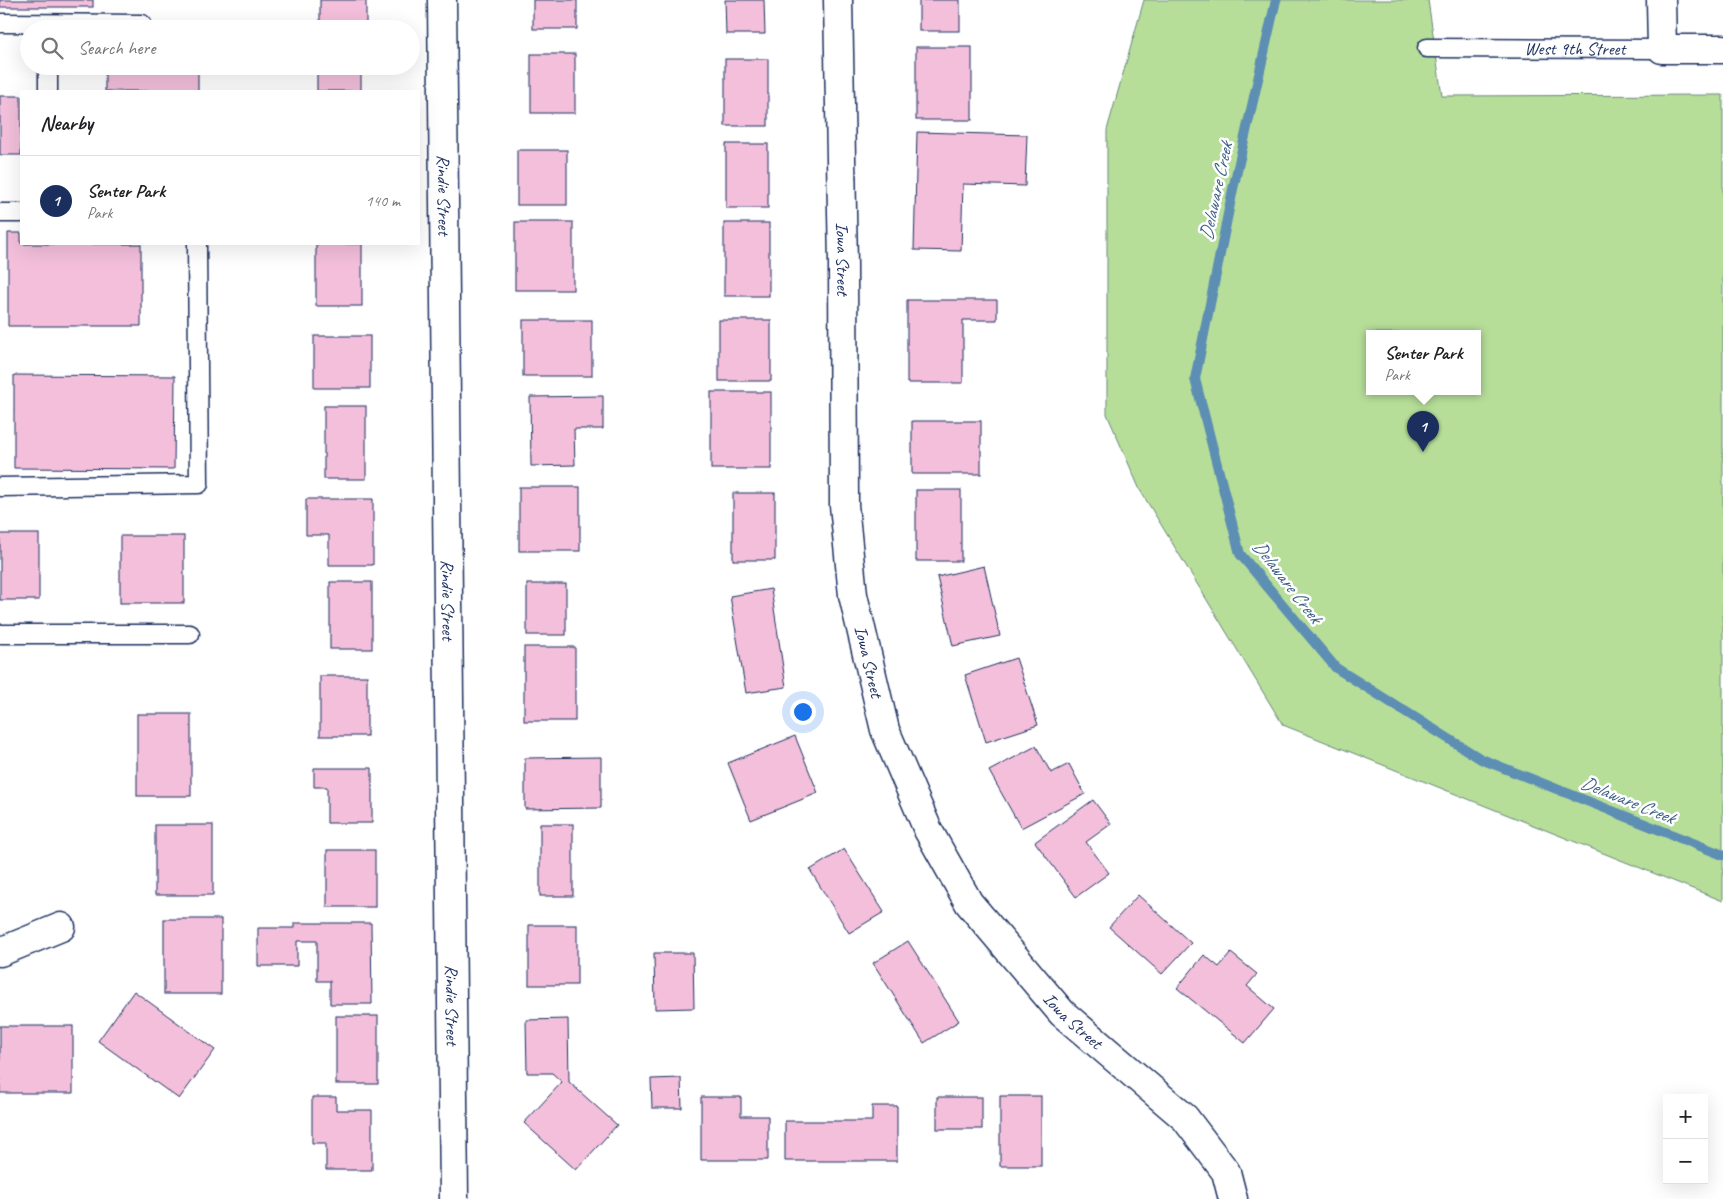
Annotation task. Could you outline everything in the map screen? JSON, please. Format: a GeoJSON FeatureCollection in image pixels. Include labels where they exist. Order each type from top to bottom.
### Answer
{"type":"FeatureCollection","features":[{"type":"Feature","properties":{"kind":"street","name":"Rindie Street"},"geometry":{"type":"LineString","coordinates":[[442,0],[454,1199]]}},
{"type":"Feature","properties":{"kind":"street","name":"Iowa Street"},"geometry":{"type":"LineString","coordinates":[[838,0],[843,264],[844,505],[853,595],[885,730],[928,830],[968,903],[1062,1013],[1185,1118],[1226,1172],[1234,1199]]}},
{"type":"Feature","properties":{"kind":"street"},"geometry":{"type":"LineString","coordinates":[[1661,0],[1662,49]]}},
{"type":"Feature","properties":{"kind":"street","name":"West 9th Street"},"geometry":{"type":"LineString","coordinates":[[1662,49],[1723,49]]}},
{"type":"Feature","properties":{"kind":"street"},"geometry":{"type":"LineString","coordinates":[[0,952],[61,927]]}},
{"type":"Feature","properties":{"kind":"lane"},"geometry":{"type":"LineString","coordinates":[[0,23],[20,24]]}},
{"type":"Feature","properties":{"kind":"lane","name":"West 9th Street"},"geometry":{"type":"LineString","coordinates":[[1426,48],[1662,49]]}},
{"type":"Feature","properties":{"kind":"lane"},"geometry":{"type":"LineString","coordinates":[[48,75],[48,90]]}},
{"type":"Feature","properties":{"kind":"lane"},"geometry":{"type":"LineString","coordinates":[[0,213],[20,214]]}},
{"type":"Feature","properties":{"kind":"lane"},"geometry":{"type":"LineString","coordinates":[[0,487],[199,484],[197,245]]}},
{"type":"Feature","properties":{"kind":"lane"},"geometry":{"type":"LineString","coordinates":[[0,634],[190,634]]}},
{"type":"Feature","properties":{"kind":"green space"},"geometry":{"type":"Polygon","coordinates":[[[1144,0],[1428,0],[1442,96],[1723,95],[1723,901],[1283,725],[1140,490],[1107,414],[1107,130],[1144,0]]]}},
{"type":"Feature","properties":{"kind":"building"},"geometry":{"type":"Polygon","coordinates":[[[0,0],[93,0],[93,7],[0,7],[0,0]]]}},
{"type":"Feature","properties":{"kind":"building"},"geometry":{"type":"Polygon","coordinates":[[[320,0],[366,0],[366,20],[320,20],[320,0]]]}},
{"type":"Feature","properties":{"kind":"building"},"geometry":{"type":"Polygon","coordinates":[[[533,0],[577,0],[577,29],[533,29],[533,0]]]}},
{"type":"Feature","properties":{"kind":"building"},"geometry":{"type":"Polygon","coordinates":[[[725,0],[764,0],[765,34],[726,34],[725,0]]]}},
{"type":"Feature","properties":{"kind":"building"},"geometry":{"type":"Polygon","coordinates":[[[919,0],[960,0],[960,31],[919,31],[919,0]]]}},
{"type":"Feature","properties":{"kind":"building"},"geometry":{"type":"Polygon","coordinates":[[[916,47],[972,47],[972,120],[916,120],[916,47]]]}},
{"type":"Feature","properties":{"kind":"building"},"geometry":{"type":"Polygon","coordinates":[[[531,54],[575,54],[575,113],[531,113],[531,54]]]}},
{"type":"Feature","properties":{"kind":"building"},"geometry":{"type":"Polygon","coordinates":[[[725,59],[768,59],[768,126],[725,126],[725,59]]]}},
{"type":"Feature","properties":{"kind":"building"},"geometry":{"type":"Polygon","coordinates":[[[105,75],[198,75],[198,90],[105,90],[105,75]]]}},
{"type":"Feature","properties":{"kind":"building"},"geometry":{"type":"Polygon","coordinates":[[[317,75],[361,75],[361,90],[317,90],[317,75]]]}},
{"type":"Feature","properties":{"kind":"building"},"geometry":{"type":"Polygon","coordinates":[[[0,96],[20,96],[20,155],[0,155],[0,96]]]}},
{"type":"Feature","properties":{"kind":"building"},"geometry":{"type":"Polygon","coordinates":[[[917,132],[1027,135],[1025,186],[963,184],[961,251],[914,250],[917,132]]]}},
{"type":"Feature","properties":{"kind":"building"},"geometry":{"type":"Polygon","coordinates":[[[726,144],[768,144],[768,208],[726,208],[726,144]]]}},
{"type":"Feature","properties":{"kind":"building"},"geometry":{"type":"Polygon","coordinates":[[[517,150],[567,150],[567,205],[517,205],[517,150]]]}},
{"type":"Feature","properties":{"kind":"building"},"geometry":{"type":"Polygon","coordinates":[[[515,222],[573,222],[573,290],[515,290],[515,222]]]}},
{"type":"Feature","properties":{"kind":"building"},"geometry":{"type":"Polygon","coordinates":[[[724,223],[769,223],[769,296],[724,296],[724,223]]]}},
{"type":"Feature","properties":{"kind":"building"},"geometry":{"type":"Polygon","coordinates":[[[8,233],[20,233],[20,245],[141,245],[141,326],[8,326],[8,233]]]}},
{"type":"Feature","properties":{"kind":"building"},"geometry":{"type":"Polygon","coordinates":[[[316,245],[362,245],[362,306],[316,306],[316,245]]]}},
{"type":"Feature","properties":{"kind":"building"},"geometry":{"type":"Polygon","coordinates":[[[907,300],[997,300],[997,320],[963,320],[963,383],[907,383],[907,300]]]}},
{"type":"Feature","properties":{"kind":"building"},"geometry":{"type":"Polygon","coordinates":[[[523,320],[592,320],[592,376],[523,376],[523,320]]]}},
{"type":"Feature","properties":{"kind":"building"},"geometry":{"type":"Polygon","coordinates":[[[719,320],[771,320],[771,381],[719,381],[719,320]]]}},
{"type":"Feature","properties":{"kind":"building"},"geometry":{"type":"Polygon","coordinates":[[[314,336],[370,336],[370,388],[314,388],[314,336]]]}},
{"type":"Feature","properties":{"kind":"building"},"geometry":{"type":"Polygon","coordinates":[[[14,375],[175,376],[174,469],[14,468],[14,375]]]}},
{"type":"Feature","properties":{"kind":"building"},"geometry":{"type":"Polygon","coordinates":[[[711,392],[771,392],[771,469],[711,469],[711,392]]]}},
{"type":"Feature","properties":{"kind":"building"},"geometry":{"type":"Polygon","coordinates":[[[603,396],[603,429],[574,429],[575,465],[531,466],[530,397],[603,396]]]}},
{"type":"Feature","properties":{"kind":"building"},"geometry":{"type":"Polygon","coordinates":[[[324,406],[366,406],[366,479],[324,479],[324,406]]]}},
{"type":"Feature","properties":{"kind":"building"},"geometry":{"type":"Polygon","coordinates":[[[912,421],[981,421],[981,474],[912,474],[912,421]]]}},
{"type":"Feature","properties":{"kind":"building"},"geometry":{"type":"Polygon","coordinates":[[[519,487],[580,487],[580,551],[519,551],[519,487]]]}},
{"type":"Feature","properties":{"kind":"building"},"geometry":{"type":"Polygon","coordinates":[[[916,490],[961,490],[961,561],[916,561],[916,490]]]}},
{"type":"Feature","properties":{"kind":"building"},"geometry":{"type":"Polygon","coordinates":[[[733,493],[775,493],[775,560],[733,560],[733,493]]]}},
{"type":"Feature","properties":{"kind":"building"},"geometry":{"type":"Polygon","coordinates":[[[306,499],[373,499],[373,565],[329,565],[329,535],[306,535],[306,499]]]}},
{"type":"Feature","properties":{"kind":"building"},"geometry":{"type":"Polygon","coordinates":[[[0,534],[39,534],[39,600],[0,600],[0,534]]]}},
{"type":"Feature","properties":{"kind":"building"},"geometry":{"type":"Polygon","coordinates":[[[120,536],[184,536],[184,603],[120,603],[120,536]]]}},
{"type":"Feature","properties":{"kind":"building"},"geometry":{"type":"Polygon","coordinates":[[[984,566],[1000,636],[953,646],[937,577],[984,566]]]}},
{"type":"Feature","properties":{"kind":"building"},"geometry":{"type":"Polygon","coordinates":[[[330,582],[372,582],[372,649],[330,649],[330,582]]]}},
{"type":"Feature","properties":{"kind":"building"},"geometry":{"type":"Polygon","coordinates":[[[527,584],[566,584],[566,635],[527,635],[527,584]]]}},
{"type":"Feature","properties":{"kind":"building"},"geometry":{"type":"Polygon","coordinates":[[[771,589],[786,687],[746,693],[730,596],[771,589]]]}},
{"type":"Feature","properties":{"kind":"building"},"geometry":{"type":"Polygon","coordinates":[[[524,647],[575,647],[575,721],[524,721],[524,647]]]}},
{"type":"Feature","properties":{"kind":"building"},"geometry":{"type":"Polygon","coordinates":[[[1016,658],[1038,725],[986,742],[965,675],[1016,658]]]}},
{"type":"Feature","properties":{"kind":"building"},"geometry":{"type":"Polygon","coordinates":[[[320,676],[367,676],[367,736],[320,736],[320,676]]]}},
{"type":"Feature","properties":{"kind":"building"},"geometry":{"type":"Polygon","coordinates":[[[137,714],[191,714],[191,796],[137,796],[137,714]]]}},
{"type":"Feature","properties":{"kind":"building"},"geometry":{"type":"Polygon","coordinates":[[[795,736],[818,793],[751,820],[728,763],[795,736]]]}},
{"type":"Feature","properties":{"kind":"building"},"geometry":{"type":"Polygon","coordinates":[[[1036,746],[1051,773],[1069,764],[1085,794],[1021,828],[989,771],[1036,746]]]}},
{"type":"Feature","properties":{"kind":"building"},"geometry":{"type":"Polygon","coordinates":[[[601,757],[601,808],[525,809],[525,758],[601,757]]]}},
{"type":"Feature","properties":{"kind":"building"},"geometry":{"type":"Polygon","coordinates":[[[314,768],[372,768],[372,823],[327,823],[327,787],[314,787],[314,768]]]}},
{"type":"Feature","properties":{"kind":"building"},"geometry":{"type":"Polygon","coordinates":[[[1093,800],[1111,824],[1086,842],[1109,873],[1076,897],[1035,842],[1093,800]]]}},
{"type":"Feature","properties":{"kind":"building"},"geometry":{"type":"Polygon","coordinates":[[[540,824],[573,824],[573,896],[540,896],[540,824]]]}},
{"type":"Feature","properties":{"kind":"building"},"geometry":{"type":"Polygon","coordinates":[[[155,825],[213,825],[213,895],[155,895],[155,825]]]}},
{"type":"Feature","properties":{"kind":"building"},"geometry":{"type":"Polygon","coordinates":[[[844,849],[884,912],[849,933],[810,870],[844,849]]]}},
{"type":"Feature","properties":{"kind":"building"},"geometry":{"type":"Polygon","coordinates":[[[327,850],[375,850],[375,907],[327,907],[327,850]]]}},
{"type":"Feature","properties":{"kind":"building"},"geometry":{"type":"Polygon","coordinates":[[[1138,895],[1191,943],[1162,974],[1109,927],[1138,895]]]}},
{"type":"Feature","properties":{"kind":"building"},"geometry":{"type":"Polygon","coordinates":[[[164,919],[221,919],[221,994],[164,994],[164,919]]]}},
{"type":"Feature","properties":{"kind":"building"},"geometry":{"type":"Polygon","coordinates":[[[294,923],[371,923],[372,1004],[330,1004],[330,981],[317,981],[317,941],[297,941],[297,966],[258,966],[258,928],[294,928],[294,923]]]}},
{"type":"Feature","properties":{"kind":"building"},"geometry":{"type":"Polygon","coordinates":[[[529,925],[577,925],[577,985],[529,985],[529,925]]]}},
{"type":"Feature","properties":{"kind":"building"},"geometry":{"type":"Polygon","coordinates":[[[908,941],[959,1021],[924,1043],[873,963],[908,941]]]}},
{"type":"Feature","properties":{"kind":"building"},"geometry":{"type":"Polygon","coordinates":[[[654,953],[693,953],[694,1008],[655,1009],[654,953]]]}},
{"type":"Feature","properties":{"kind":"building"},"geometry":{"type":"Polygon","coordinates":[[[1231,953],[1257,974],[1247,986],[1274,1009],[1245,1043],[1177,988],[1204,955],[1219,967],[1231,953]]]}},
{"type":"Feature","properties":{"kind":"building"},"geometry":{"type":"Polygon","coordinates":[[[134,991],[215,1050],[179,1099],[98,1041],[134,991]]]}},
{"type":"Feature","properties":{"kind":"building"},"geometry":{"type":"Polygon","coordinates":[[[336,1016],[378,1016],[378,1084],[336,1084],[336,1016]]]}},
{"type":"Feature","properties":{"kind":"building"},"geometry":{"type":"Polygon","coordinates":[[[568,1019],[569,1082],[617,1125],[576,1170],[524,1123],[562,1082],[552,1073],[527,1073],[526,1020],[568,1019]]]}},
{"type":"Feature","properties":{"kind":"building"},"geometry":{"type":"Polygon","coordinates":[[[0,1026],[73,1026],[73,1093],[0,1093],[0,1026]]]}},
{"type":"Feature","properties":{"kind":"building"},"geometry":{"type":"Polygon","coordinates":[[[681,1078],[682,1108],[652,1108],[651,1079],[681,1078]]]}},
{"type":"Feature","properties":{"kind":"building"},"geometry":{"type":"Polygon","coordinates":[[[1000,1096],[1041,1096],[1041,1166],[1000,1166],[1000,1096]]]}},
{"type":"Feature","properties":{"kind":"building"},"geometry":{"type":"Polygon","coordinates":[[[312,1097],[336,1097],[336,1110],[372,1110],[372,1170],[326,1170],[326,1143],[312,1143],[312,1097]]]}},
{"type":"Feature","properties":{"kind":"building"},"geometry":{"type":"Polygon","coordinates":[[[701,1097],[741,1097],[741,1116],[768,1116],[768,1160],[701,1160],[701,1097]]]}},
{"type":"Feature","properties":{"kind":"building"},"geometry":{"type":"Polygon","coordinates":[[[937,1097],[982,1097],[982,1129],[937,1129],[937,1097]]]}},
{"type":"Feature","properties":{"kind":"building"},"geometry":{"type":"Polygon","coordinates":[[[872,1106],[897,1106],[897,1161],[785,1161],[785,1121],[872,1121],[872,1106]]]}},
{"type":"Feature","properties":{"kind":"waterway","name":"Delaware Creek"},"geometry":{"type":"LineString","coordinates":[[1276,0],[1233,189],[1195,379],[1240,554],[1336,668],[1481,759],[1723,855]]}},
{"type":"Feature","properties":{"kind":"place","name":"Senter Park"},"geometry":{"type":"Point","coordinates":[1423,452]}}]}
